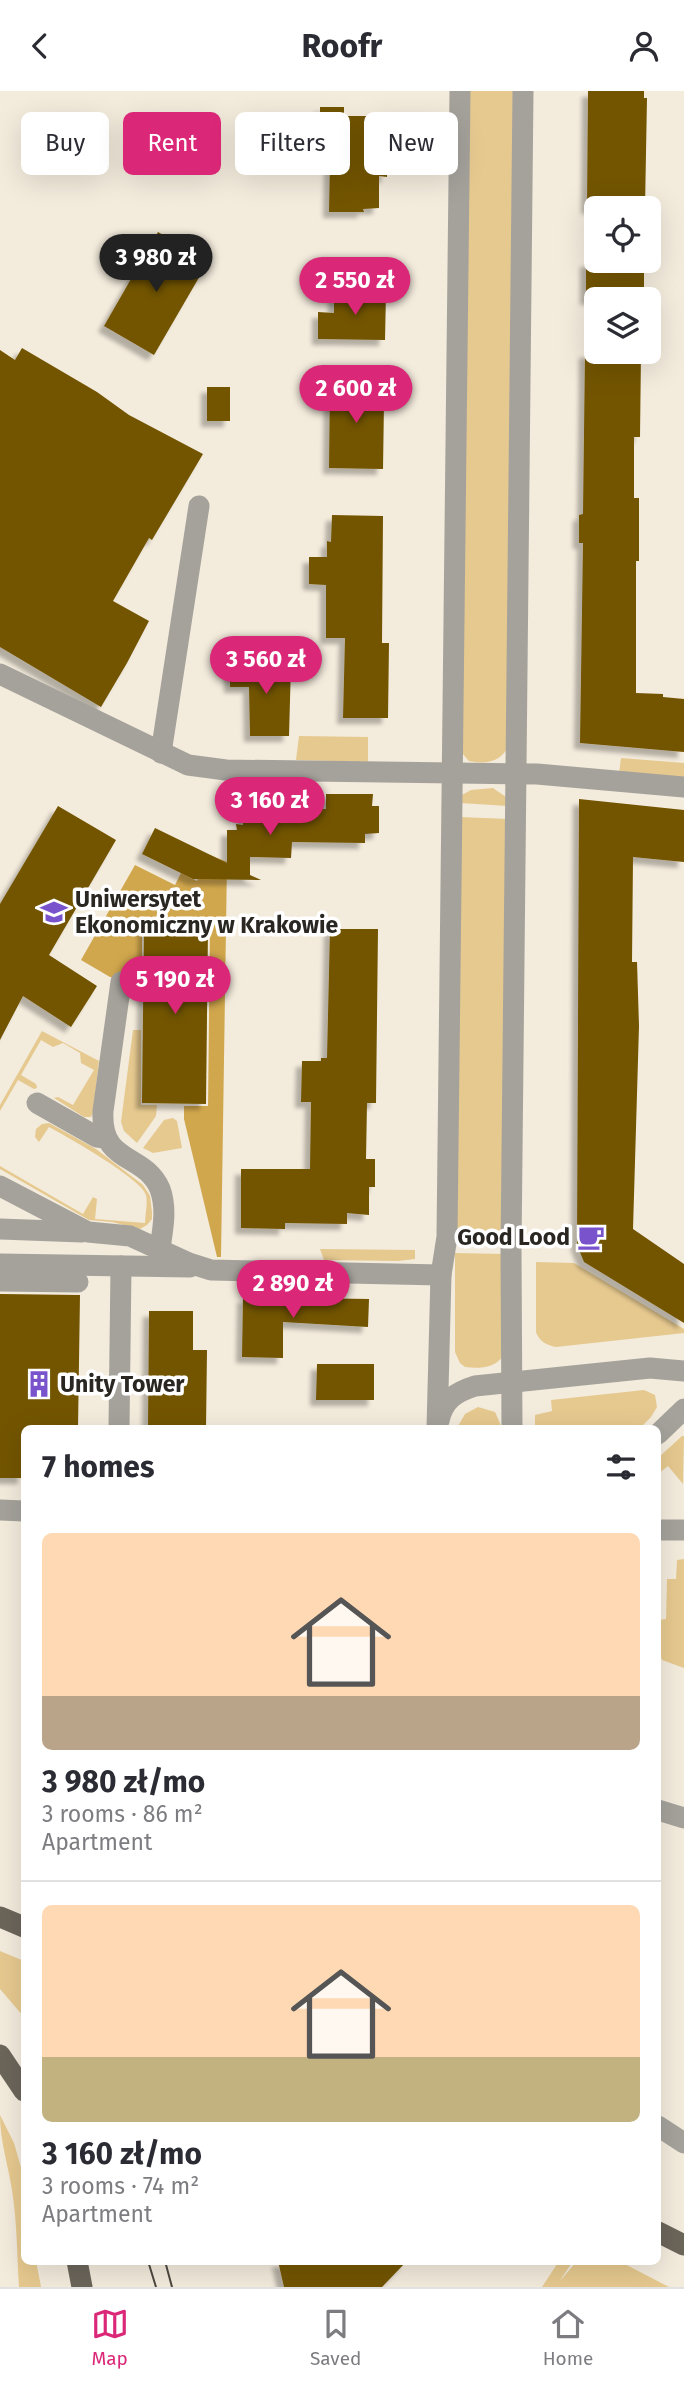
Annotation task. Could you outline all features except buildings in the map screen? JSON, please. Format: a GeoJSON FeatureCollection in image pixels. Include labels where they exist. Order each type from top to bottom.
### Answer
{"type":"FeatureCollection","features":[{"type":"Feature","properties":{"kind":"main road"},"geometry":{"type":"LineString","coordinates":[[0,1917],[21,1926]]}},
{"type":"Feature","properties":{"kind":"main road"},"geometry":{"type":"LineString","coordinates":[[0,2055],[21,2086]]}},
{"type":"Feature","properties":{"kind":"main road"},"geometry":{"type":"LineString","coordinates":[[661,2234],[684,2245]]}},
{"type":"Feature","properties":{"kind":"main road"},"geometry":{"type":"LineString","coordinates":[[78,2265],[82,2287]]}},
{"type":"Feature","properties":{"kind":"street"},"geometry":{"type":"LineString","coordinates":[[437,1425],[441,1275],[447,1237],[460,91]]}},
{"type":"Feature","properties":{"kind":"street"},"geometry":{"type":"LineString","coordinates":[[512,1425],[523,91]]}},
{"type":"Feature","properties":{"kind":"street"},"geometry":{"type":"LineString","coordinates":[[161,753],[199,506]]}},
{"type":"Feature","properties":{"kind":"street"},"geometry":{"type":"LineString","coordinates":[[0,674],[188,765],[226,770],[516,774],[684,787]]}},
{"type":"Feature","properties":{"kind":"street"},"geometry":{"type":"LineString","coordinates":[[121,982],[103,1111],[105,1138],[110,1145],[153,1178],[160,1190],[164,1214],[160,1248]]}},
{"type":"Feature","properties":{"kind":"street"},"geometry":{"type":"LineString","coordinates":[[37,1103],[97,1137],[105,1138]]}},
{"type":"Feature","properties":{"kind":"street"},"geometry":{"type":"LineString","coordinates":[[3,1194],[89,1232]]}},
{"type":"Feature","properties":{"kind":"street"},"geometry":{"type":"LineString","coordinates":[[0,1229],[130,1236],[199,1267]]}},
{"type":"Feature","properties":{"kind":"street"},"geometry":{"type":"LineString","coordinates":[[0,1264],[441,1275]]}},
{"type":"Feature","properties":{"kind":"street"},"geometry":{"type":"LineString","coordinates":[[119,1425],[121,1266]]}},
{"type":"Feature","properties":{"kind":"street"},"geometry":{"type":"LineString","coordinates":[[0,1282],[78,1282]]}},
{"type":"Feature","properties":{"kind":"street"},"geometry":{"type":"LineString","coordinates":[[438,1425],[443,1408],[452,1396],[475,1386],[650,1368],[684,1371]]}},
{"type":"Feature","properties":{"kind":"street"},"geometry":{"type":"LineString","coordinates":[[661,1431],[684,1409]]}},
{"type":"Feature","properties":{"kind":"street"},"geometry":{"type":"LineString","coordinates":[[0,1510],[21,1510]]}},
{"type":"Feature","properties":{"kind":"street"},"geometry":{"type":"LineString","coordinates":[[661,1530],[684,1530]]}},
{"type":"Feature","properties":{"kind":"street"},"geometry":{"type":"LineString","coordinates":[[661,1811],[684,1818]]}},
{"type":"Feature","properties":{"kind":"street"},"geometry":{"type":"LineString","coordinates":[[661,2128],[684,2143]]}},
{"type":"Feature","properties":{"kind":"shaded area"},"geometry":{"type":"Polygon","coordinates":[[[466,91],[516,91],[507,749],[495,760],[480,762],[469,761],[461,752],[466,91]]]}},
{"type":"Feature","properties":{"kind":"shaded area"},"geometry":{"type":"Polygon","coordinates":[[[299,736],[368,737],[368,762],[296,760],[299,736]]]}},
{"type":"Feature","properties":{"kind":"shaded area"},"geometry":{"type":"Polygon","coordinates":[[[621,758],[684,763],[684,780],[619,774],[621,758]]]}},
{"type":"Feature","properties":{"kind":"shaded area"},"geometry":{"type":"Polygon","coordinates":[[[493,788],[506,797],[508,806],[460,803],[462,795],[471,790],[493,788]]]}},
{"type":"Feature","properties":{"kind":"shaded area"},"geometry":{"type":"Polygon","coordinates":[[[460,817],[508,819],[504,1244],[455,1243],[460,817]]]}},
{"type":"Feature","properties":{"kind":"shaded area"},"geometry":{"type":"Polygon","coordinates":[[[210,855],[227,862],[221,1257],[217,1257],[184,1119],[184,1106],[208,1106],[210,926],[142,925],[142,980],[110,977],[81,960],[135,865],[175,885],[181,873],[197,881],[210,855]]]}},
{"type":"Feature","properties":{"kind":"shaded area"},"geometry":{"type":"Polygon","coordinates":[[[133,1030],[141,1030],[141,1105],[157,1105],[156,1116],[137,1143],[124,1131],[121,1122],[133,1030]]]}},
{"type":"Feature","properties":{"kind":"shaded area"},"geometry":{"type":"Polygon","coordinates":[[[42,1031],[99,1061],[91,1117],[84,1117],[54,1098],[58,1097],[73,1105],[94,1070],[81,1063],[80,1053],[63,1043],[53,1047],[41,1040],[21,1075],[36,1084],[37,1088],[18,1080],[0,1111],[0,1105],[42,1031]]]}},
{"type":"Feature","properties":{"kind":"shaded area"},"geometry":{"type":"Polygon","coordinates":[[[173,1118],[177,1121],[182,1148],[153,1153],[143,1148],[164,1120],[173,1118]]]}},
{"type":"Feature","properties":{"kind":"shaded area"},"geometry":{"type":"Polygon","coordinates":[[[49,1123],[96,1149],[143,1185],[150,1196],[152,1212],[152,1219],[147,1225],[140,1229],[89,1220],[0,1169],[0,1166],[83,1214],[93,1197],[97,1199],[95,1219],[145,1223],[147,1198],[141,1188],[102,1158],[49,1127],[39,1142],[35,1137],[36,1129],[49,1123]]]}},
{"type":"Feature","properties":{"kind":"shaded area"},"geometry":{"type":"Polygon","coordinates":[[[320,1249],[415,1250],[415,1259],[324,1260],[320,1249]]]}},
{"type":"Feature","properties":{"kind":"shaded area"},"geometry":{"type":"Polygon","coordinates":[[[455,1253],[505,1254],[503,1356],[486,1367],[465,1367],[455,1352],[455,1253]]]}},
{"type":"Feature","properties":{"kind":"shaded area"},"geometry":{"type":"Polygon","coordinates":[[[536,1262],[574,1263],[684,1329],[684,1333],[556,1347],[546,1344],[536,1332],[536,1262]]]}},
{"type":"Feature","properties":{"kind":"shaded area"},"geometry":{"type":"Polygon","coordinates":[[[644,1390],[655,1395],[657,1407],[643,1425],[535,1425],[535,1415],[552,1411],[551,1400],[644,1390]]]}},
{"type":"Feature","properties":{"kind":"shaded area"},"geometry":{"type":"Polygon","coordinates":[[[478,1407],[495,1412],[501,1425],[459,1425],[465,1414],[478,1407]]]}},
{"type":"Feature","properties":{"kind":"shaded area"},"geometry":{"type":"Polygon","coordinates":[[[684,1436],[683,1484],[668,1466],[661,1472],[661,1455],[684,1436]]]}},
{"type":"Feature","properties":{"kind":"shaded area"},"geometry":{"type":"Polygon","coordinates":[[[684,1559],[684,1668],[662,1660],[661,1657],[661,1620],[666,1619],[667,1579],[676,1579],[677,1560],[684,1559]]]}},
{"type":"Feature","properties":{"kind":"shaded area"},"geometry":{"type":"Polygon","coordinates":[[[0,1951],[21,1960],[21,2014],[0,1989],[0,1951]]]}},
{"type":"Feature","properties":{"kind":"shaded area"},"geometry":{"type":"Polygon","coordinates":[[[0,2115],[14,2143],[21,2168],[21,2265],[37,2265],[41,2287],[19,2287],[14,2202],[0,2115]]]}},
{"type":"Feature","properties":{"kind":"shaded area"},"geometry":{"type":"Polygon","coordinates":[[[556,2265],[570,2265],[559,2282],[574,2265],[627,2265],[669,2287],[542,2287],[556,2265]]]}},
{"type":"Feature","properties":{"kind":"tram line"},"geometry":{"type":"LineString","coordinates":[[149,2265],[156,2287]]}},
{"type":"Feature","properties":{"kind":"tram line"},"geometry":{"type":"LineString","coordinates":[[166,2265],[172,2287]]}},
{"type":"Feature","properties":{"kind":"place","name":"Uniwersytet Ekonomiczny w Krakowie"},"geometry":{"type":"Point","coordinates":[54,912]}},
{"type":"Feature","properties":{"kind":"place","name":"Good Lood"},"geometry":{"type":"Point","coordinates":[591,1237]}},
{"type":"Feature","properties":{"kind":"place","name":"Unity Tower"},"geometry":{"type":"Point","coordinates":[39,1384]}}]}
